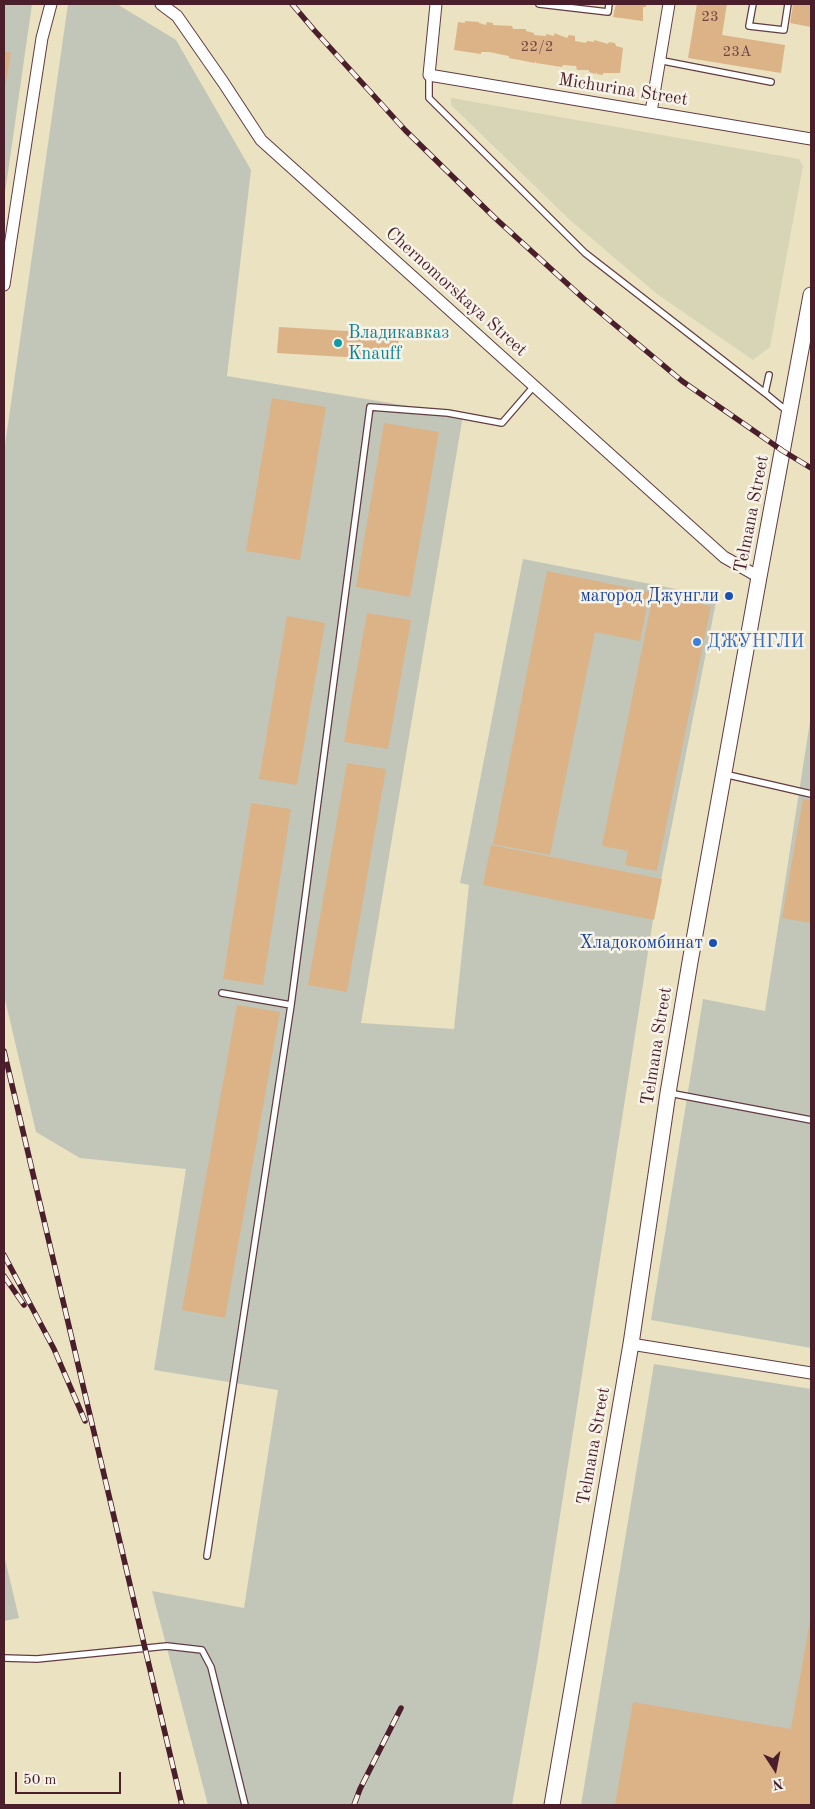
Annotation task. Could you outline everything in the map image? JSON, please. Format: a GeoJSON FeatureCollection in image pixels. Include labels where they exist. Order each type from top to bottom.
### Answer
{"type":"FeatureCollection","features":[{"type":"Feature","properties":{"kind":"street"},"geometry":{"type":"LineString","coordinates":[[4,285],[42,38],[51,4]]}},
{"type":"Feature","properties":{"kind":"street","name":"Chernomorskaya Street"},"geometry":{"type":"LineString","coordinates":[[161,4],[177,16],[261,140],[724,557],[759,577]]}},
{"type":"Feature","properties":{"kind":"street"},"geometry":{"type":"LineString","coordinates":[[429,76],[436,4]]}},
{"type":"Feature","properties":{"kind":"street"},"geometry":{"type":"LineString","coordinates":[[651,112],[658,60],[669,4]]}},
{"type":"Feature","properties":{"kind":"street","name":"Michurina Street"},"geometry":{"type":"LineString","coordinates":[[429,76],[811,138]]}},
{"type":"Feature","properties":{"kind":"street","name":"Telmana Street"},"geometry":{"type":"LineString","coordinates":[[552,1805],[631,1344],[668,1093],[811,295]]}},
{"type":"Feature","properties":{"kind":"street"},"geometry":{"type":"LineString","coordinates":[[631,1344],[811,1373]]}},
{"type":"Feature","properties":{"kind":"lane"},"geometry":{"type":"LineString","coordinates":[[539,4],[608,12],[609,4]]}},
{"type":"Feature","properties":{"kind":"lane"},"geometry":{"type":"LineString","coordinates":[[753,4],[750,26],[784,30],[788,4]]}},
{"type":"Feature","properties":{"kind":"lane"},"geometry":{"type":"LineString","coordinates":[[658,60],[771,82]]}},
{"type":"Feature","properties":{"kind":"lane"},"geometry":{"type":"LineString","coordinates":[[429,76],[429,98],[585,253],[790,413]]}},
{"type":"Feature","properties":{"kind":"lane"},"geometry":{"type":"LineString","coordinates":[[765,393],[769,375]]}},
{"type":"Feature","properties":{"kind":"lane"},"geometry":{"type":"LineString","coordinates":[[207,1556],[291,1004],[370,407],[448,413],[502,422],[534,386]]}},
{"type":"Feature","properties":{"kind":"lane"},"geometry":{"type":"LineString","coordinates":[[724,774],[811,794]]}},
{"type":"Feature","properties":{"kind":"lane"},"geometry":{"type":"LineString","coordinates":[[222,993],[291,1004]]}},
{"type":"Feature","properties":{"kind":"lane"},"geometry":{"type":"LineString","coordinates":[[668,1093],[811,1120]]}},
{"type":"Feature","properties":{"kind":"lane"},"geometry":{"type":"LineString","coordinates":[[4,1658],[37,1659],[167,1646],[202,1650],[211,1667],[245,1805]]}},
{"type":"Feature","properties":{"kind":"shaded area"},"geometry":{"type":"Polygon","coordinates":[[[4,4],[32,4],[4,200],[4,4]]]}},
{"type":"Feature","properties":{"kind":"shaded area"},"geometry":{"type":"Polygon","coordinates":[[[68,4],[117,4],[176,40],[251,170],[227,376],[463,415],[361,1023],[454,1029],[469,885],[460,883],[523,559],[717,597],[653,920],[537,1663],[512,1805],[208,1805],[152,1591],[244,1608],[278,1390],[154,1370],[186,1169],[80,1158],[36,1132],[4,995],[4,452],[68,4]]]}},
{"type":"Feature","properties":{"kind":"shaded area"},"geometry":{"type":"Polygon","coordinates":[[[451,98],[799,159],[803,166],[770,347],[753,360],[657,294],[570,220],[451,105],[451,98]]]}},
{"type":"Feature","properties":{"kind":"shaded area"},"geometry":{"type":"Polygon","coordinates":[[[811,715],[811,1348],[651,1320],[703,999],[765,1011],[811,715]]]}},
{"type":"Feature","properties":{"kind":"shaded area"},"geometry":{"type":"Polygon","coordinates":[[[654,1364],[811,1389],[811,1805],[581,1805],[654,1364]]]}},
{"type":"Feature","properties":{"kind":"shaded area"},"geometry":{"type":"Polygon","coordinates":[[[4,1555],[19,1618],[4,1621],[4,1555]]]}},
{"type":"Feature","properties":{"kind":"building"},"geometry":{"type":"Polygon","coordinates":[[[616,4],[646,4],[646,7],[643,7],[643,21],[613,17],[616,4]]]}},
{"type":"Feature","properties":{"kind":"building"},"geometry":{"type":"Polygon","coordinates":[[[697,4],[727,4],[722,35],[785,45],[781,73],[688,58],[697,4]]]}},
{"type":"Feature","properties":{"kind":"building"},"geometry":{"type":"Polygon","coordinates":[[[793,4],[811,4],[811,27],[790,23],[793,4]]]}},
{"type":"Feature","properties":{"kind":"building"},"geometry":{"type":"Polygon","coordinates":[[[465,21],[479,22],[486,25],[487,22],[493,23],[493,25],[512,26],[513,29],[526,29],[526,31],[534,33],[534,35],[546,36],[546,34],[554,36],[554,33],[567,38],[569,35],[575,36],[575,41],[586,43],[587,41],[594,42],[594,40],[608,44],[609,42],[615,43],[616,46],[623,48],[620,73],[603,73],[603,75],[597,74],[596,71],[596,74],[589,72],[589,70],[577,70],[576,66],[563,65],[562,67],[536,63],[536,61],[535,63],[509,58],[509,56],[489,52],[481,52],[481,54],[454,50],[458,22],[465,23],[465,21]]]}},
{"type":"Feature","properties":{"kind":"building"},"geometry":{"type":"Polygon","coordinates":[[[4,51],[11,53],[5,88],[4,88],[4,51]]]}},
{"type":"Feature","properties":{"kind":"building","name":"Владикавказ Knauff"},"geometry":{"type":"Polygon","coordinates":[[[279,327],[399,334],[397,360],[277,353],[279,327]]]}},
{"type":"Feature","properties":{"kind":"building"},"geometry":{"type":"Polygon","coordinates":[[[272,398],[326,407],[300,560],[246,551],[272,398]]]}},
{"type":"Feature","properties":{"kind":"building"},"geometry":{"type":"Polygon","coordinates":[[[384,423],[439,432],[410,597],[356,587],[384,423]]]}},
{"type":"Feature","properties":{"kind":"building"},"geometry":{"type":"Polygon","coordinates":[[[547,571],[650,592],[640,641],[595,632],[550,855],[493,844],[547,571]]]}},
{"type":"Feature","properties":{"kind":"building"},"geometry":{"type":"Polygon","coordinates":[[[653,595],[711,606],[657,871],[625,865],[628,851],[602,846],[653,595]]]}},
{"type":"Feature","properties":{"kind":"building"},"geometry":{"type":"Polygon","coordinates":[[[367,613],[411,620],[388,749],[344,742],[367,613]]]}},
{"type":"Feature","properties":{"kind":"building"},"geometry":{"type":"Polygon","coordinates":[[[287,616],[325,623],[297,785],[259,779],[287,616]]]}},
{"type":"Feature","properties":{"kind":"building"},"geometry":{"type":"Polygon","coordinates":[[[347,763],[386,769],[347,992],[308,985],[347,763]]]}},
{"type":"Feature","properties":{"kind":"building"},"geometry":{"type":"Polygon","coordinates":[[[803,799],[811,800],[811,923],[782,918],[803,799]]]}},
{"type":"Feature","properties":{"kind":"building"},"geometry":{"type":"Polygon","coordinates":[[[251,803],[291,809],[263,985],[223,979],[251,803]]]}},
{"type":"Feature","properties":{"kind":"building"},"geometry":{"type":"Polygon","coordinates":[[[491,845],[662,879],[654,920],[483,885],[491,845]]]}},
{"type":"Feature","properties":{"kind":"building"},"geometry":{"type":"Polygon","coordinates":[[[237,1005],[280,1012],[225,1318],[182,1310],[237,1005]]]}},
{"type":"Feature","properties":{"kind":"building"},"geometry":{"type":"Polygon","coordinates":[[[810,1620],[811,1805],[615,1805],[633,1702],[791,1729],[810,1620]]]}},
{"type":"Feature","properties":{"kind":"railway"},"geometry":{"type":"LineString","coordinates":[[292,4],[405,130],[495,218],[583,298],[682,381],[783,451],[811,468]]}},
{"type":"Feature","properties":{"kind":"railway"},"geometry":{"type":"LineString","coordinates":[[4,1051],[182,1805]]}},
{"type":"Feature","properties":{"kind":"railway"},"geometry":{"type":"LineString","coordinates":[[4,1255],[54,1349],[85,1421]]}},
{"type":"Feature","properties":{"kind":"railway"},"geometry":{"type":"LineString","coordinates":[[4,1276],[24,1305]]}},
{"type":"Feature","properties":{"kind":"railway"},"geometry":{"type":"LineString","coordinates":[[354,1805],[360,1789],[401,1708]]}},
{"type":"Feature","properties":{"kind":"place","name":"Владикавказ Knauff"},"geometry":{"type":"Point","coordinates":[338,343]}},
{"type":"Feature","properties":{"kind":"place","name":"магород Джунгли"},"geometry":{"type":"Point","coordinates":[729,596]}},
{"type":"Feature","properties":{"kind":"place","name":"ДЖУНГЛИ"},"geometry":{"type":"Point","coordinates":[697,642]}},
{"type":"Feature","properties":{"kind":"place","name":"Хладокомбинат"},"geometry":{"type":"Point","coordinates":[713,943]}}]}
